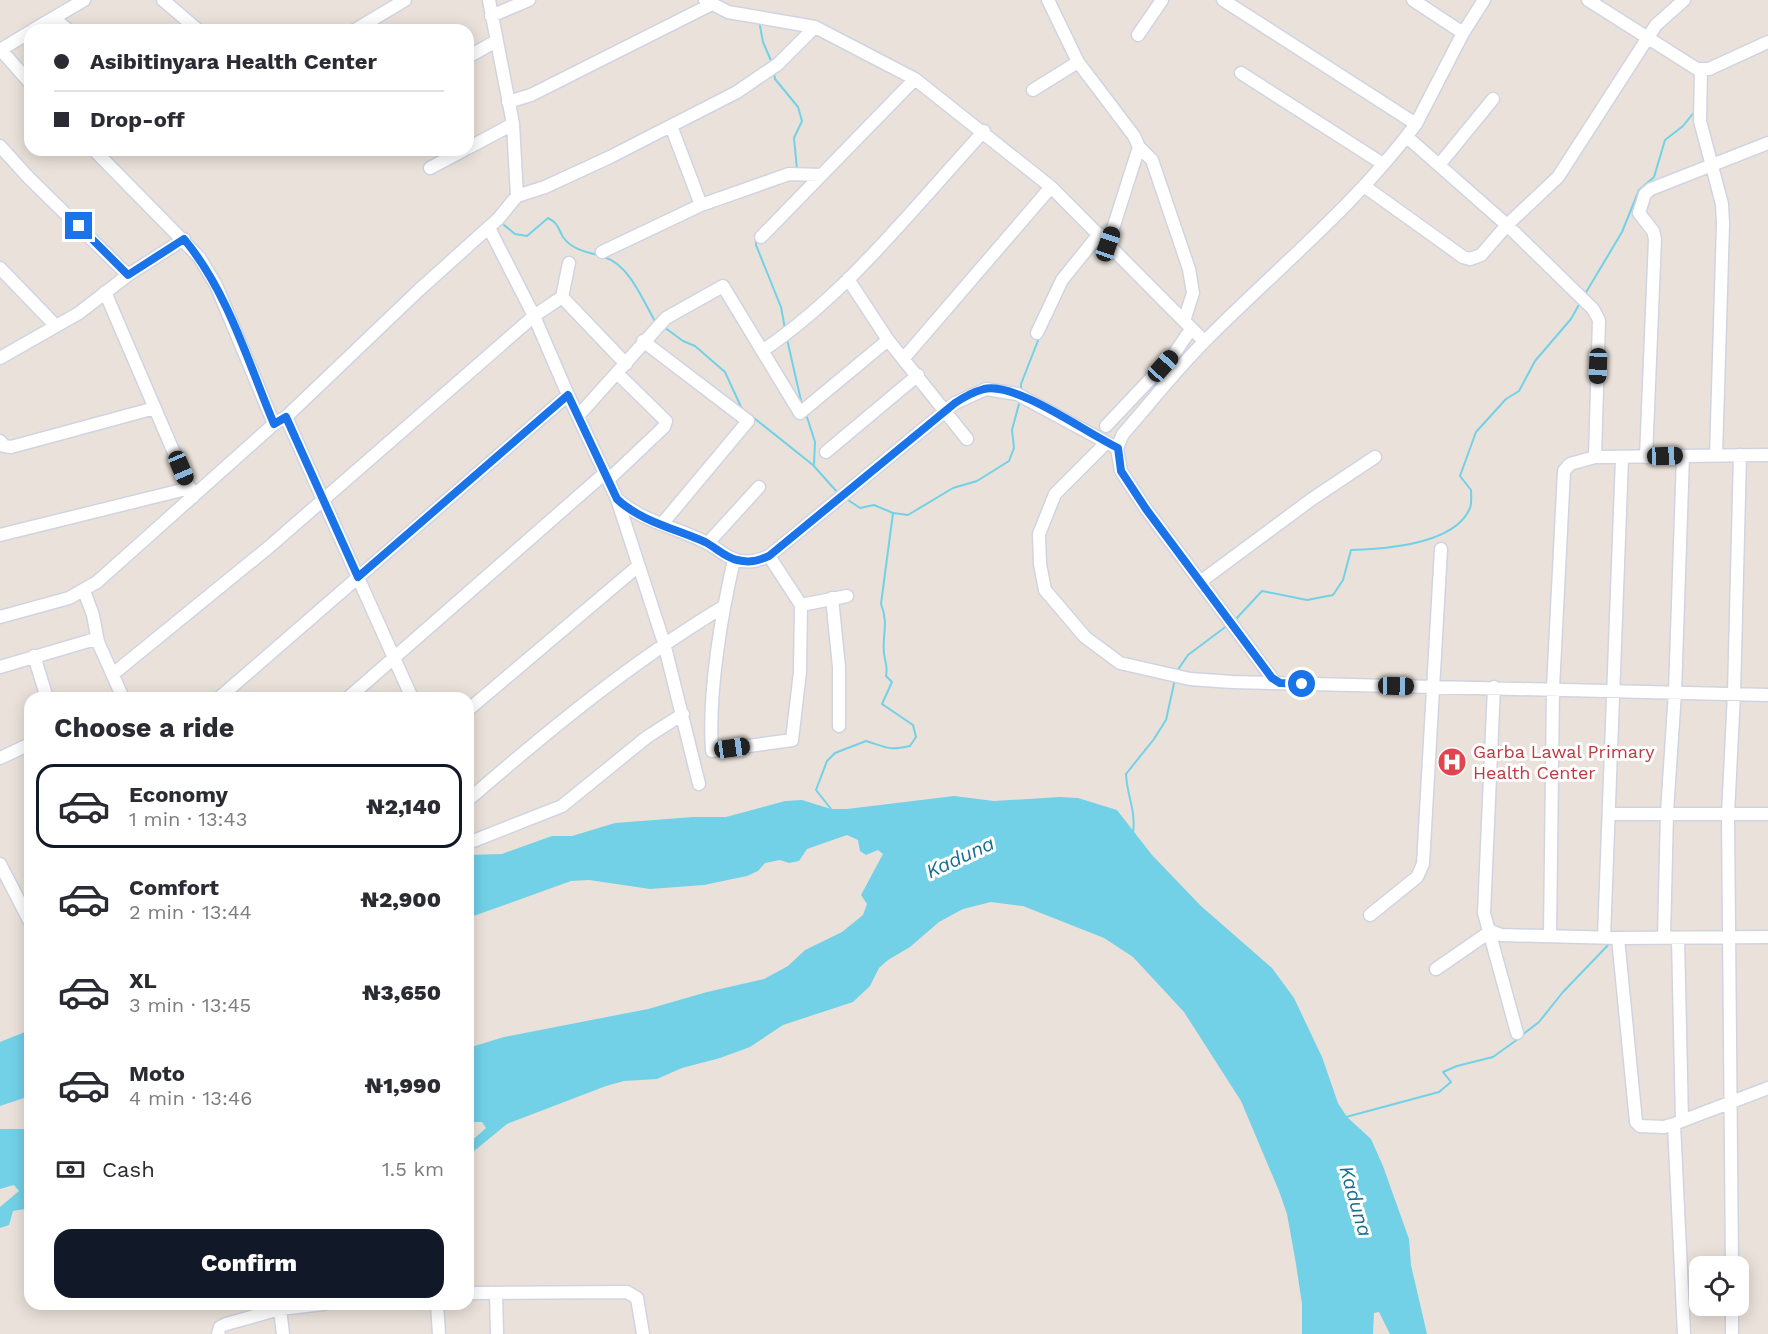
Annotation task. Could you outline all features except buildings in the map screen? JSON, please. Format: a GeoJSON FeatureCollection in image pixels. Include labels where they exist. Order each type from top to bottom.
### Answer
{"type":"FeatureCollection","features":[{"type":"Feature","properties":{"kind":"street"},"geometry":{"type":"LineString","coordinates":[[44,24],[84,0]]}},
{"type":"Feature","properties":{"kind":"street"},"geometry":{"type":"LineString","coordinates":[[163,0],[191,24]]}},
{"type":"Feature","properties":{"kind":"street"},"geometry":{"type":"LineString","coordinates":[[365,24],[405,0]]}},
{"type":"Feature","properties":{"kind":"street"},"geometry":{"type":"LineString","coordinates":[[489,0],[513,124],[517,196]]}},
{"type":"Feature","properties":{"kind":"street"},"geometry":{"type":"LineString","coordinates":[[491,16],[529,0]]}},
{"type":"Feature","properties":{"kind":"street"},"geometry":{"type":"LineString","coordinates":[[1048,0],[1078,62],[1134,136],[1139,147],[1152,160],[1189,269],[1193,293],[1187,325],[1174,354],[1106,426]]}},
{"type":"Feature","properties":{"kind":"street"},"geometry":{"type":"LineString","coordinates":[[1138,35],[1162,0]]}},
{"type":"Feature","properties":{"kind":"street"},"geometry":{"type":"LineString","coordinates":[[1223,0],[1416,124]]}},
{"type":"Feature","properties":{"kind":"street"},"geometry":{"type":"LineString","coordinates":[[1413,0],[1463,33]]}},
{"type":"Feature","properties":{"kind":"street"},"geometry":{"type":"LineString","coordinates":[[1484,0],[1463,33],[1407,137],[1364,186],[1204,341],[1123,434],[1055,494],[1039,534],[1040,564],[1046,590],[1085,637],[1120,663],[1190,679],[1768,695]]}},
{"type":"Feature","properties":{"kind":"street"},"geometry":{"type":"LineString","coordinates":[[1588,0],[1697,69],[1709,69],[1768,42]]}},
{"type":"Feature","properties":{"kind":"street"},"geometry":{"type":"LineString","coordinates":[[1364,186],[1463,257],[1470,259],[1481,255],[1507,225],[1558,177],[1656,25],[1684,0]]}},
{"type":"Feature","properties":{"kind":"street"},"geometry":{"type":"LineString","coordinates":[[508,102],[531,95],[708,2],[728,12],[815,27],[915,79],[984,131],[1051,187],[1204,341]]}},
{"type":"Feature","properties":{"kind":"street"},"geometry":{"type":"LineString","coordinates":[[54,18],[61,24]]}},
{"type":"Feature","properties":{"kind":"street"},"geometry":{"type":"LineString","coordinates":[[0,617],[84,591],[192,493],[274,424],[286,417],[419,290],[489,228],[517,196],[545,187],[737,92],[769,72],[815,27]]}},
{"type":"Feature","properties":{"kind":"street"},"geometry":{"type":"LineString","coordinates":[[24,36],[0,50],[24,76]]}},
{"type":"Feature","properties":{"kind":"street"},"geometry":{"type":"LineString","coordinates":[[474,54],[496,41]]}},
{"type":"Feature","properties":{"kind":"street"},"geometry":{"type":"LineString","coordinates":[[1033,90],[1078,62]]}},
{"type":"Feature","properties":{"kind":"street"},"geometry":{"type":"LineString","coordinates":[[1701,69],[1700,121],[1722,204],[1723,224],[1716,456]]}},
{"type":"Feature","properties":{"kind":"street"},"geometry":{"type":"LineString","coordinates":[[1241,73],[1383,164]]}},
{"type":"Feature","properties":{"kind":"street"},"geometry":{"type":"LineString","coordinates":[[761,237],[915,79]]}},
{"type":"Feature","properties":{"kind":"street"},"geometry":{"type":"LineString","coordinates":[[1439,165],[1493,99]]}},
{"type":"Feature","properties":{"kind":"street"},"geometry":{"type":"LineString","coordinates":[[474,145],[513,124]]}},
{"type":"Feature","properties":{"kind":"street"},"geometry":{"type":"LineString","coordinates":[[671,126],[701,205]]}},
{"type":"Feature","properties":{"kind":"street"},"geometry":{"type":"LineString","coordinates":[[762,351],[792,331],[848,279],[984,131]]}},
{"type":"Feature","properties":{"kind":"street"},"geometry":{"type":"LineString","coordinates":[[1407,137],[1507,225],[1579,292],[1593,309],[1599,320],[1595,457]]}},
{"type":"Feature","properties":{"kind":"street"},"geometry":{"type":"LineString","coordinates":[[1646,457],[1655,239],[1653,231],[1639,213],[1645,194],[1651,189],[1768,143]]}},
{"type":"Feature","properties":{"kind":"street"},"geometry":{"type":"LineString","coordinates":[[0,146],[29,178],[128,275]]}},
{"type":"Feature","properties":{"kind":"street"},"geometry":{"type":"LineString","coordinates":[[1108,244],[1139,147]]}},
{"type":"Feature","properties":{"kind":"street"},"geometry":{"type":"LineString","coordinates":[[99,156],[184,239],[216,285],[274,424]]}},
{"type":"Feature","properties":{"kind":"street"},"geometry":{"type":"LineString","coordinates":[[430,168],[453,156]]}},
{"type":"Feature","properties":{"kind":"street"},"geometry":{"type":"LineString","coordinates":[[602,252],[701,205],[789,174],[821,175]]}},
{"type":"Feature","properties":{"kind":"street"},"geometry":{"type":"LineString","coordinates":[[904,358],[1051,187]]}},
{"type":"Feature","properties":{"kind":"street"},"geometry":{"type":"LineString","coordinates":[[489,228],[534,316],[617,499],[637,567],[664,643],[699,784]]}},
{"type":"Feature","properties":{"kind":"street"},"geometry":{"type":"LineString","coordinates":[[1037,333],[1062,280],[1099,234]]}},
{"type":"Feature","properties":{"kind":"street"},"geometry":{"type":"LineString","coordinates":[[0,358],[56,326],[184,239]]}},
{"type":"Feature","properties":{"kind":"street"},"geometry":{"type":"LineString","coordinates":[[113,674],[323,500],[534,316],[562,297],[569,263]]}},
{"type":"Feature","properties":{"kind":"street"},"geometry":{"type":"LineString","coordinates":[[0,268],[56,326]]}},
{"type":"Feature","properties":{"kind":"street"},"geometry":{"type":"LineString","coordinates":[[848,279],[888,340],[947,411],[967,439]]}},
{"type":"Feature","properties":{"kind":"street"},"geometry":{"type":"LineString","coordinates":[[578,416],[666,318],[723,285],[800,413],[888,340]]}},
{"type":"Feature","properties":{"kind":"street"},"geometry":{"type":"LineString","coordinates":[[105,292],[192,493]]}},
{"type":"Feature","properties":{"kind":"street"},"geometry":{"type":"LineString","coordinates":[[355,692],[664,427],[666,421],[562,297]]}},
{"type":"Feature","properties":{"kind":"street"},"geometry":{"type":"LineString","coordinates":[[643,341],[748,421],[662,524]]}},
{"type":"Feature","properties":{"kind":"street"},"geometry":{"type":"LineString","coordinates":[[826,452],[918,375]]}},
{"type":"Feature","properties":{"kind":"street"},"geometry":{"type":"LineString","coordinates":[[617,499],[638,513],[708,543],[734,560],[754,562],[769,556],[834,500],[967,395],[986,388],[1023,397],[1112,445],[1121,471],[1222,613],[1275,682]]}},
{"type":"Feature","properties":{"kind":"street"},"geometry":{"type":"LineString","coordinates":[[226,692],[568,395]]}},
{"type":"Feature","properties":{"kind":"street"},"geometry":{"type":"LineString","coordinates":[[0,441],[4,446],[11,447],[155,408]]}},
{"type":"Feature","properties":{"kind":"street"},"geometry":{"type":"LineString","coordinates":[[286,417],[409,692]]}},
{"type":"Feature","properties":{"kind":"street"},"geometry":{"type":"LineString","coordinates":[[1732,1256],[1728,814],[1734,694],[1740,455]]}},
{"type":"Feature","properties":{"kind":"street"},"geometry":{"type":"LineString","coordinates":[[1550,936],[1553,688],[1564,471],[1570,464],[1595,457],[1768,455]]}},
{"type":"Feature","properties":{"kind":"street"},"geometry":{"type":"LineString","coordinates":[[1664,938],[1666,812],[1675,692],[1683,456]]}},
{"type":"Feature","properties":{"kind":"street"},"geometry":{"type":"LineString","coordinates":[[1200,582],[1312,499],[1375,457]]}},
{"type":"Feature","properties":{"kind":"street"},"geometry":{"type":"LineString","coordinates":[[1604,937],[1611,813],[1622,458]]}},
{"type":"Feature","properties":{"kind":"street"},"geometry":{"type":"LineString","coordinates":[[708,543],[759,487]]}},
{"type":"Feature","properties":{"kind":"street"},"geometry":{"type":"LineString","coordinates":[[0,535],[192,493]]}},
{"type":"Feature","properties":{"kind":"street"},"geometry":{"type":"LineString","coordinates":[[1370,915],[1417,877],[1423,864],[1441,549]]}},
{"type":"Feature","properties":{"kind":"street"},"geometry":{"type":"LineString","coordinates":[[734,560],[723,608],[711,725],[712,751],[792,740],[800,672],[801,605],[769,556]]}},
{"type":"Feature","properties":{"kind":"street"},"geometry":{"type":"LineString","coordinates":[[474,705],[637,567]]}},
{"type":"Feature","properties":{"kind":"street"},"geometry":{"type":"LineString","coordinates":[[84,591],[93,615],[98,642],[120,692]]}},
{"type":"Feature","properties":{"kind":"street"},"geometry":{"type":"LineString","coordinates":[[801,605],[847,596]]}},
{"type":"Feature","properties":{"kind":"street"},"geometry":{"type":"LineString","coordinates":[[832,598],[839,667],[839,726]]}},
{"type":"Feature","properties":{"kind":"street"},"geometry":{"type":"LineString","coordinates":[[474,795],[558,721],[664,643],[723,608]]}},
{"type":"Feature","properties":{"kind":"street"},"geometry":{"type":"LineString","coordinates":[[0,667],[92,640],[98,642]]}},
{"type":"Feature","properties":{"kind":"street"},"geometry":{"type":"LineString","coordinates":[[34,656],[45,692]]}},
{"type":"Feature","properties":{"kind":"street"},"geometry":{"type":"LineString","coordinates":[[1494,687],[1484,913],[1491,931],[1517,1033]]}},
{"type":"Feature","properties":{"kind":"street"},"geometry":{"type":"LineString","coordinates":[[474,841],[562,806],[647,737],[683,714]]}},
{"type":"Feature","properties":{"kind":"street"},"geometry":{"type":"LineString","coordinates":[[0,758],[24,747]]}},
{"type":"Feature","properties":{"kind":"street"},"geometry":{"type":"LineString","coordinates":[[1611,813],[1768,814]]}},
{"type":"Feature","properties":{"kind":"street"},"geometry":{"type":"LineString","coordinates":[[0,864],[24,910]]}},
{"type":"Feature","properties":{"kind":"street"},"geometry":{"type":"LineString","coordinates":[[1491,931],[1501,935],[1618,938],[1768,937]]}},
{"type":"Feature","properties":{"kind":"street"},"geometry":{"type":"LineString","coordinates":[[1436,969],[1491,931]]}},
{"type":"Feature","properties":{"kind":"street"},"geometry":{"type":"LineString","coordinates":[[1618,938],[1636,1122],[1640,1126],[1664,1127],[1731,1104],[1768,1088]]}},
{"type":"Feature","properties":{"kind":"street"},"geometry":{"type":"LineString","coordinates":[[1678,938],[1678,1122],[1684,1334]]}},
{"type":"Feature","properties":{"kind":"street"},"geometry":{"type":"LineString","coordinates":[[474,1293],[627,1292],[637,1298],[643,1334]]}},
{"type":"Feature","properties":{"kind":"street"},"geometry":{"type":"LineString","coordinates":[[496,1293],[497,1334]]}},
{"type":"Feature","properties":{"kind":"street"},"geometry":{"type":"LineString","coordinates":[[218,1334],[220,1327],[226,1324],[280,1310],[283,1334]]}},
{"type":"Feature","properties":{"kind":"street"},"geometry":{"type":"LineString","coordinates":[[437,1310],[438,1334]]}},
{"type":"Feature","properties":{"kind":"street"},"geometry":{"type":"LineString","coordinates":[[1732,1316],[1732,1334]]}},
{"type":"Feature","properties":{"kind":"water","name":"Kaduna"},"geometry":{"type":"Polygon","coordinates":[[[954,796],[994,801],[1078,798],[1117,810],[1152,855],[1201,906],[1272,968],[1294,998],[1322,1057],[1338,1103],[1347,1117],[1371,1139],[1383,1166],[1409,1239],[1411,1265],[1427,1334],[1390,1334],[1379,1312],[1374,1313],[1373,1334],[1302,1334],[1302,1304],[1296,1264],[1287,1214],[1279,1191],[1241,1101],[1184,1012],[1133,957],[1104,938],[1023,906],[991,902],[963,909],[939,922],[910,947],[888,960],[879,968],[870,986],[853,1002],[783,1025],[750,1047],[720,1058],[682,1068],[657,1079],[624,1081],[606,1086],[507,1124],[474,1151],[474,1139],[486,1128],[482,1122],[474,1122],[474,1046],[504,1037],[648,1009],[764,979],[788,966],[805,950],[842,932],[863,915],[867,904],[861,895],[883,854],[878,850],[866,855],[860,851],[858,840],[847,835],[807,849],[799,861],[789,863],[780,860],[765,863],[758,871],[747,876],[704,885],[650,889],[589,880],[571,881],[474,916],[474,855],[502,854],[552,836],[572,836],[615,823],[726,817],[785,801],[802,800],[831,809],[954,796]]]}},
{"type":"Feature","properties":{"kind":"water"},"geometry":{"type":"Polygon","coordinates":[[[24,1032],[24,1098],[0,1106],[0,1042],[24,1032]]]}},
{"type":"Feature","properties":{"kind":"water"},"geometry":{"type":"Polygon","coordinates":[[[0,1129],[24,1129],[24,1209],[13,1211],[9,1225],[0,1228],[0,1207],[19,1191],[14,1185],[0,1189],[0,1129]]]}},
{"type":"Feature","properties":{"kind":"waterway"},"geometry":{"type":"LineString","coordinates":[[760,26],[763,42],[772,63]]}},
{"type":"Feature","properties":{"kind":"waterway"},"geometry":{"type":"LineString","coordinates":[[774,72],[775,79],[798,107],[802,121],[794,138],[797,169]]}},
{"type":"Feature","properties":{"kind":"waterway"},"geometry":{"type":"LineString","coordinates":[[1585,294],[1622,232],[1639,190],[1654,177],[1665,140],[1683,126],[1695,111]]}},
{"type":"Feature","properties":{"kind":"waterway"},"geometry":{"type":"LineString","coordinates":[[504,225],[515,234],[527,236],[548,218],[556,224],[570,244],[598,255]]}},
{"type":"Feature","properties":{"kind":"waterway"},"geometry":{"type":"LineString","coordinates":[[756,239],[756,245],[781,307],[785,329]]}},
{"type":"Feature","properties":{"kind":"waterway"},"geometry":{"type":"LineString","coordinates":[[1086,260],[1100,243]]}},
{"type":"Feature","properties":{"kind":"waterway"},"geometry":{"type":"LineString","coordinates":[[604,257],[613,261],[628,276],[656,323]]}},
{"type":"Feature","properties":{"kind":"waterway"},"geometry":{"type":"LineString","coordinates":[[1235,620],[1262,591],[1307,600],[1333,595],[1343,580],[1351,550],[1400,546],[1418,542],[1450,530],[1462,520],[1471,506],[1471,490],[1460,476],[1476,432],[1506,399],[1519,391],[1535,361],[1571,319],[1581,301]]}},
{"type":"Feature","properties":{"kind":"waterway"},"geometry":{"type":"LineString","coordinates":[[664,327],[683,341],[695,346],[725,372],[742,409]]}},
{"type":"Feature","properties":{"kind":"waterway"},"geometry":{"type":"LineString","coordinates":[[1021,392],[1021,384],[1039,338]]}},
{"type":"Feature","properties":{"kind":"waterway"},"geometry":{"type":"LineString","coordinates":[[787,339],[802,405]]}},
{"type":"Feature","properties":{"kind":"waterway"},"geometry":{"type":"LineString","coordinates":[[893,513],[908,515],[953,488],[977,481],[1009,461],[1014,448],[1012,430],[1020,400]]}},
{"type":"Feature","properties":{"kind":"waterway"},"geometry":{"type":"LineString","coordinates":[[749,414],[813,465],[838,493]]}},
{"type":"Feature","properties":{"kind":"waterway"},"geometry":{"type":"LineString","coordinates":[[806,414],[815,442],[814,464]]}},
{"type":"Feature","properties":{"kind":"waterway"},"geometry":{"type":"LineString","coordinates":[[831,809],[816,790],[827,761],[835,753],[866,741],[883,747],[910,746],[916,737],[913,725],[882,704],[892,682],[886,676],[885,617],[881,604],[893,513],[874,505],[860,508],[845,498]]}},
{"type":"Feature","properties":{"kind":"waterway"},"geometry":{"type":"LineString","coordinates":[[1177,671],[1188,655],[1228,625]]}},
{"type":"Feature","properties":{"kind":"waterway"},"geometry":{"type":"LineString","coordinates":[[1133,834],[1133,817],[1126,774],[1166,720],[1175,679]]}},
{"type":"Feature","properties":{"kind":"waterway"},"geometry":{"type":"LineString","coordinates":[[1522,1035],[1539,1022],[1563,992],[1611,942]]}},
{"type":"Feature","properties":{"kind":"waterway"},"geometry":{"type":"LineString","coordinates":[[1346,1117],[1439,1092],[1451,1082],[1443,1072],[1493,1057],[1518,1039]]}},
{"type":"Feature","properties":{"kind":"place","name":"Garba Lawal Primary Health Center"},"geometry":{"type":"Point","coordinates":[1452,762]}},
{"type":"Feature","properties":{"kind":"route"},"geometry":{"type":"LineString","coordinates":[[79,226],[128,275],[184,239],[200,257],[216,285],[274,424],[286,417],[358,577],[568,395],[617,499],[622,504],[708,543],[734,560],[754,562],[769,556],[834,500],[955,403],[967,395],[986,388],[996,389],[1028,399],[1118,448],[1121,471],[1146,509],[1275,682],[1302,684]]}}]}
